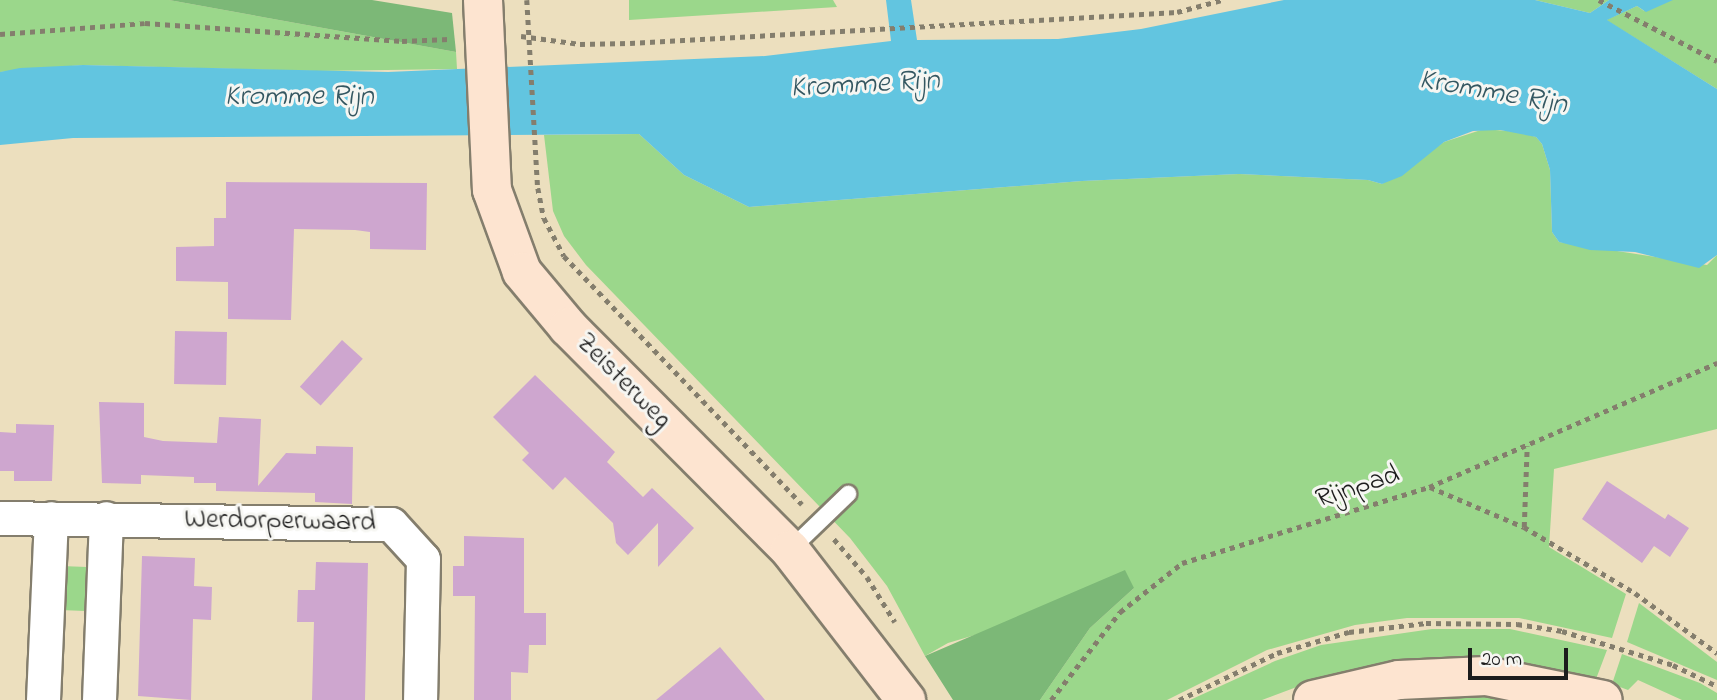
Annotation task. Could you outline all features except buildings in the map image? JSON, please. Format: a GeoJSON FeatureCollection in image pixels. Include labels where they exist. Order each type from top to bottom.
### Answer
{"type":"FeatureCollection","features":[{"type":"Feature","properties":{"kind":"street","name":"Zeisterweg"},"geometry":{"type":"LineString","coordinates":[[484,29],[490,162],[496,206],[522,272],[577,336],[790,550],[906,700]]}},
{"type":"Feature","properties":{"kind":"street","name":"Werdorperwaard"},"geometry":{"type":"LineString","coordinates":[[0,518],[391,524],[423,559],[420,700]]}},
{"type":"Feature","properties":{"kind":"street"},"geometry":{"type":"LineString","coordinates":[[43,700],[51,518]]}},
{"type":"Feature","properties":{"kind":"street"},"geometry":{"type":"LineString","coordinates":[[99,700],[106,519]]}},
{"type":"Feature","properties":{"kind":"street"},"geometry":{"type":"LineString","coordinates":[[1313,700],[1399,680],[1486,676],[1603,700]]}},
{"type":"Feature","properties":{"kind":"lane"},"geometry":{"type":"LineString","coordinates":[[790,550],[848,494]]}},
{"type":"Feature","properties":{"kind":"path","name":"Zeisterweg"},"geometry":{"type":"LineString","coordinates":[[527,0],[528,54],[544,218],[564,256],[819,522],[867,577],[902,633]]}},
{"type":"Feature","properties":{"kind":"path"},"geometry":{"type":"LineString","coordinates":[[527,36],[556,42],[605,44],[1177,12],[1222,0]]}},
{"type":"Feature","properties":{"kind":"path"},"geometry":{"type":"LineString","coordinates":[[1599,0],[1717,61]]}},
{"type":"Feature","properties":{"kind":"path"},"geometry":{"type":"LineString","coordinates":[[0,34],[145,23],[402,41],[484,29]]}},
{"type":"Feature","properties":{"kind":"path","name":"Rijnpad"},"geometry":{"type":"LineString","coordinates":[[1051,700],[1119,612],[1182,563],[1429,487],[1717,363]]}},
{"type":"Feature","properties":{"kind":"path"},"geometry":{"type":"LineString","coordinates":[[1524,527],[1527,446]]}},
{"type":"Feature","properties":{"kind":"path"},"geometry":{"type":"LineString","coordinates":[[1429,487],[1524,527],[1634,593],[1717,653]]}},
{"type":"Feature","properties":{"kind":"green space"},"geometry":{"type":"Polygon","coordinates":[[[0,0],[169,0],[456,52],[457,69],[316,71],[83,65],[0,72],[0,0]]]}},
{"type":"Feature","properties":{"kind":"green space"},"geometry":{"type":"Polygon","coordinates":[[[169,0],[372,0],[452,13],[456,52],[169,0]]]}},
{"type":"Feature","properties":{"kind":"green space"},"geometry":{"type":"Polygon","coordinates":[[[629,0],[833,0],[837,7],[629,20],[629,0]]]}},
{"type":"Feature","properties":{"kind":"green space"},"geometry":{"type":"Polygon","coordinates":[[[1535,0],[1609,0],[1590,13],[1535,0]]]}},
{"type":"Feature","properties":{"kind":"green space"},"geometry":{"type":"Polygon","coordinates":[[[1639,0],[1717,0],[1717,89],[1606,20],[1637,6],[1644,11],[1639,0]]]}},
{"type":"Feature","properties":{"kind":"green space"},"geometry":{"type":"Polygon","coordinates":[[[1484,129],[1519,132],[1536,137],[1542,144],[1550,170],[1552,232],[1559,242],[1707,265],[1717,255],[1717,429],[1554,469],[1549,547],[1626,594],[1612,638],[1519,618],[1407,618],[1355,625],[1267,650],[1167,700],[1040,700],[1090,628],[1134,588],[948,643],[925,656],[887,586],[850,538],[586,265],[564,236],[553,211],[544,135],[639,134],[684,175],[749,207],[1082,181],[1239,174],[1368,180],[1382,184],[1444,142],[1484,129]]]}},
{"type":"Feature","properties":{"kind":"green space"},"geometry":{"type":"Polygon","coordinates":[[[61,566],[87,567],[85,611],[59,610],[61,566]]]}},
{"type":"Feature","properties":{"kind":"green space"},"geometry":{"type":"Polygon","coordinates":[[[1125,570],[1134,588],[1090,628],[1040,700],[953,700],[925,656],[1125,570]]]}},
{"type":"Feature","properties":{"kind":"green space"},"geometry":{"type":"Polygon","coordinates":[[[1639,603],[1717,662],[1717,680],[1627,642],[1639,603]]]}},
{"type":"Feature","properties":{"kind":"green space"},"geometry":{"type":"Polygon","coordinates":[[[1432,629],[1510,629],[1607,650],[1596,679],[1536,667],[1410,662],[1326,676],[1262,700],[1190,700],[1275,661],[1321,645],[1432,629]]]}},
{"type":"Feature","properties":{"kind":"green space"},"geometry":{"type":"Polygon","coordinates":[[[1622,654],[1700,683],[1717,693],[1717,700],[1682,700],[1638,680],[1628,690],[1612,684],[1622,654]]]}},
{"type":"Feature","properties":{"kind":"green space"},"geometry":{"type":"Polygon","coordinates":[[[1479,693],[1539,700],[1382,700],[1479,693]]]}},
{"type":"Feature","properties":{"kind":"water","name":"Kromme Rijn"},"geometry":{"type":"Polygon","coordinates":[[[886,0],[911,0],[917,40],[1058,39],[1141,29],[1284,0],[1535,0],[1590,13],[1609,0],[1673,0],[1646,12],[1637,6],[1607,20],[1717,89],[1717,255],[1699,268],[1635,252],[1590,250],[1559,242],[1552,232],[1550,170],[1542,144],[1536,137],[1500,130],[1473,131],[1444,142],[1402,176],[1382,184],[1368,180],[1239,174],[1082,181],[749,207],[684,175],[639,134],[73,138],[0,145],[0,72],[20,68],[83,65],[388,72],[765,56],[891,41],[886,0]]]}}]}
